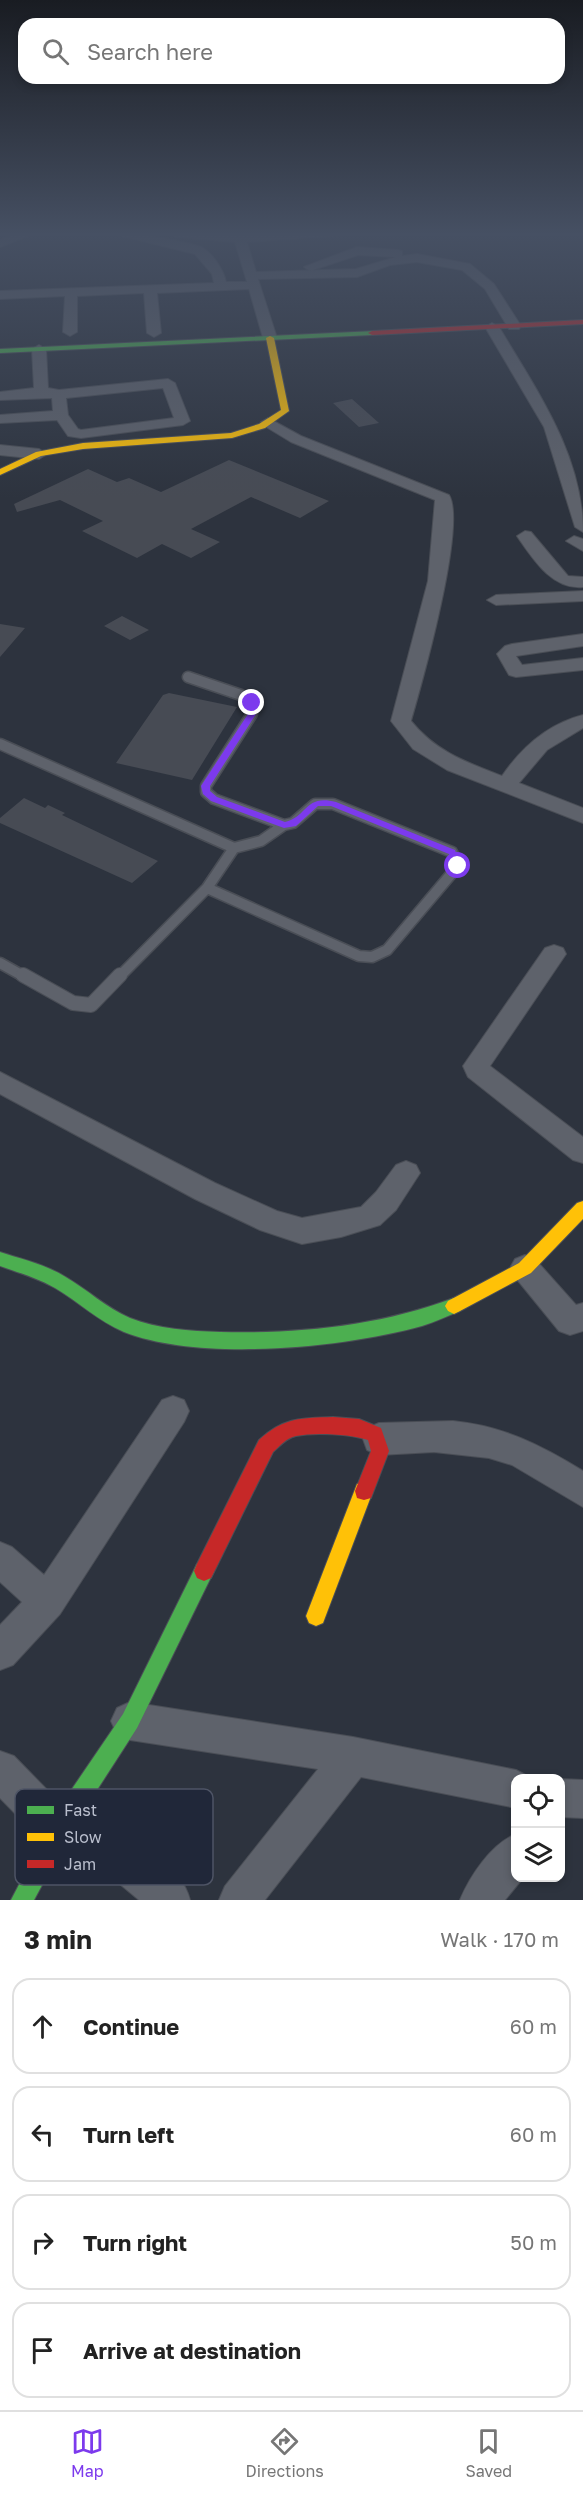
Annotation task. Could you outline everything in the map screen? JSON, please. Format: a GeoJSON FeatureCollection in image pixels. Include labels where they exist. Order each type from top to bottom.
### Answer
{"type":"FeatureCollection","features":[{"type":"Feature","properties":{"kind":"street"},"geometry":{"type":"LineString","coordinates":[[70,321],[70,332]]}},
{"type":"Feature","properties":{"kind":"street"},"geometry":{"type":"LineString","coordinates":[[153,321],[154,333]]}},
{"type":"Feature","properties":{"kind":"street"},"geometry":{"type":"LineString","coordinates":[[0,472],[39,454],[82,446],[232,435],[268,422],[285,411],[265,321]]}},
{"type":"Feature","properties":{"kind":"street"},"geometry":{"type":"LineString","coordinates":[[511,321],[514,326]]}},
{"type":"Feature","properties":{"kind":"street"},"geometry":{"type":"LineString","coordinates":[[0,351],[583,322]]}},
{"type":"Feature","properties":{"kind":"street"},"geometry":{"type":"LineString","coordinates":[[492,327],[551,427],[580,538]]}},
{"type":"Feature","properties":{"kind":"street"},"geometry":{"type":"LineString","coordinates":[[39,349],[41,392]]}},
{"type":"Feature","properties":{"kind":"street"},"geometry":{"type":"LineString","coordinates":[[0,396],[41,392],[59,394],[168,383],[183,421],[73,434],[61,415],[59,394]]}},
{"type":"Feature","properties":{"kind":"street"},"geometry":{"type":"LineString","coordinates":[[0,419],[61,415]]}},
{"type":"Feature","properties":{"kind":"street"},"geometry":{"type":"LineString","coordinates":[[268,422],[296,439],[443,498],[438,563],[417,665],[400,721],[420,745],[454,765],[583,816]]}},
{"type":"Feature","properties":{"kind":"street"},"geometry":{"type":"LineString","coordinates":[[0,450],[39,454]]}},
{"type":"Feature","properties":{"kind":"street"},"geometry":{"type":"LineString","coordinates":[[525,536],[562,580],[573,583],[583,582]]}},
{"type":"Feature","properties":{"kind":"street"},"geometry":{"type":"LineString","coordinates":[[496,600],[583,596]]}},
{"type":"Feature","properties":{"kind":"street"},"geometry":{"type":"LineString","coordinates":[[583,640],[512,650],[506,654],[516,671],[583,664]]}},
{"type":"Feature","properties":{"kind":"street"},"geometry":{"type":"LineString","coordinates":[[507,785],[534,751],[563,727],[583,721]]}},
{"type":"Feature","properties":{"kind":"street"},"geometry":{"type":"LineString","coordinates":[[554,954],[476,1066],[477,1070],[583,1152]]}},
{"type":"Feature","properties":{"kind":"street"},"geometry":{"type":"LineString","coordinates":[[0,1082],[205,1191],[270,1221],[302,1231],[341,1225],[370,1216],[386,1201],[406,1173]]}},
{"type":"Feature","properties":{"kind":"street"},"geometry":{"type":"LineString","coordinates":[[0,1259],[57,1280],[129,1326],[184,1338],[271,1341],[349,1333],[435,1315],[525,1268],[583,1208]]}},
{"type":"Feature","properties":{"kind":"street"},"geometry":{"type":"LineString","coordinates":[[525,1268],[570,1321],[583,1317]]}},
{"type":"Feature","properties":{"kind":"street"},"geometry":{"type":"LineString","coordinates":[[0,1652],[47,1601],[173,1411]]}},
{"type":"Feature","properties":{"kind":"street"},"geometry":{"type":"LineString","coordinates":[[85,1789],[130,1720],[266,1446],[275,1436],[289,1429],[358,1426],[374,1432],[379,1439],[380,1451],[316,1616]]}},
{"type":"Feature","properties":{"kind":"street"},"geometry":{"type":"LineString","coordinates":[[379,1439],[444,1435],[488,1442],[523,1454],[583,1490]]}},
{"type":"Feature","properties":{"kind":"street"},"geometry":{"type":"LineString","coordinates":[[0,1559],[47,1601]]}},
{"type":"Feature","properties":{"kind":"street"},"geometry":{"type":"LineString","coordinates":[[130,1720],[353,1756],[511,1788]]}},
{"type":"Feature","properties":{"kind":"street"},"geometry":{"type":"LineString","coordinates":[[239,1900],[353,1756]]}},
{"type":"Feature","properties":{"kind":"street"},"geometry":{"type":"LineString","coordinates":[[0,1770],[23,1789]]}},
{"type":"Feature","properties":{"kind":"street"},"geometry":{"type":"LineString","coordinates":[[565,1798],[583,1799]]}},
{"type":"Feature","properties":{"kind":"street"},"geometry":{"type":"LineString","coordinates":[[480,1900],[511,1860]]}},
{"type":"Feature","properties":{"kind":"street"},"geometry":{"type":"LineString","coordinates":[[21,1900],[29,1885]]}},
{"type":"Feature","properties":{"kind":"street"},"geometry":{"type":"LineString","coordinates":[[154,1885],[171,1900]]}},
{"type":"Feature","properties":{"kind":"lane"},"geometry":{"type":"LineString","coordinates":[[188,677],[241,695],[252,703],[252,714],[209,780],[206,792],[214,799],[284,825],[293,824],[315,804],[323,801],[452,852],[458,866],[387,950],[372,957],[359,956],[207,888]]}},
{"type":"Feature","properties":{"kind":"lane"},"geometry":{"type":"LineString","coordinates":[[0,744],[234,848]]}},
{"type":"Feature","properties":{"kind":"lane"},"geometry":{"type":"LineString","coordinates":[[0,963],[73,1003],[91,1005],[207,888],[234,848],[269,837],[284,825]]}},
{"type":"Feature","properties":{"kind":"building"},"geometry":{"type":"Polygon","coordinates":[[[352,399],[379,423],[359,427],[333,403],[352,399]]]}},
{"type":"Feature","properties":{"kind":"building"},"geometry":{"type":"Polygon","coordinates":[[[229,460],[329,501],[300,518],[251,497],[191,529],[220,542],[191,558],[162,544],[137,558],[82,531],[103,521],[60,500],[17,512],[14,504],[88,469],[117,482],[129,478],[161,492],[229,460]]]}},
{"type":"Feature","properties":{"kind":"building"},"geometry":{"type":"Polygon","coordinates":[[[122,616],[149,630],[130,640],[104,626],[122,616]]]}},
{"type":"Feature","properties":{"kind":"building"},"geometry":{"type":"Polygon","coordinates":[[[0,624],[25,628],[0,657],[0,624]]]}},
{"type":"Feature","properties":{"kind":"building"},"geometry":{"type":"Polygon","coordinates":[[[169,693],[237,707],[192,780],[116,763],[163,695],[169,693]]]}},
{"type":"Feature","properties":{"kind":"building"},"geometry":{"type":"Polygon","coordinates":[[[24,798],[45,808],[48,805],[65,813],[62,815],[158,861],[132,883],[0,823],[0,818],[24,798]]]}},
{"type":"Feature","properties":{"kind":"traffic: fast"},"geometry":{"type":"LineString","coordinates":[[0,351],[372,333]]}},
{"type":"Feature","properties":{"kind":"traffic: fast"},"geometry":{"type":"LineString","coordinates":[[0,1259],[53,1278],[94,1306],[130,1326],[161,1334],[200,1339],[245,1341],[341,1334],[424,1318],[454,1306]]}},
{"type":"Feature","properties":{"kind":"traffic: fast"},"geometry":{"type":"LineString","coordinates":[[85,1789],[130,1721],[204,1571]]}},
{"type":"Feature","properties":{"kind":"traffic: fast"},"geometry":{"type":"LineString","coordinates":[[22,1900],[30,1885]]}},
{"type":"Feature","properties":{"kind":"traffic: slow"},"geometry":{"type":"LineString","coordinates":[[0,472],[39,454],[83,446],[232,435],[262,426],[285,411],[270,338]]}},
{"type":"Feature","properties":{"kind":"traffic: slow"},"geometry":{"type":"LineString","coordinates":[[454,1306],[525,1268],[583,1208]]}},
{"type":"Feature","properties":{"kind":"traffic: slow"},"geometry":{"type":"LineString","coordinates":[[316,1616],[364,1491]]}},
{"type":"Feature","properties":{"kind":"traffic: jam"},"geometry":{"type":"LineString","coordinates":[[372,333],[583,322]]}},
{"type":"Feature","properties":{"kind":"traffic: jam"},"geometry":{"type":"LineString","coordinates":[[204,1571],[266,1446],[279,1434],[296,1427],[333,1426],[359,1428],[375,1434],[380,1451],[364,1491]]}},
{"type":"Feature","properties":{"kind":"route"},"geometry":{"type":"LineString","coordinates":[[252,703],[252,714],[206,786],[206,792],[214,799],[275,824],[284,825],[293,824],[315,804],[323,801],[452,852],[457,858],[458,866]]}}]}
